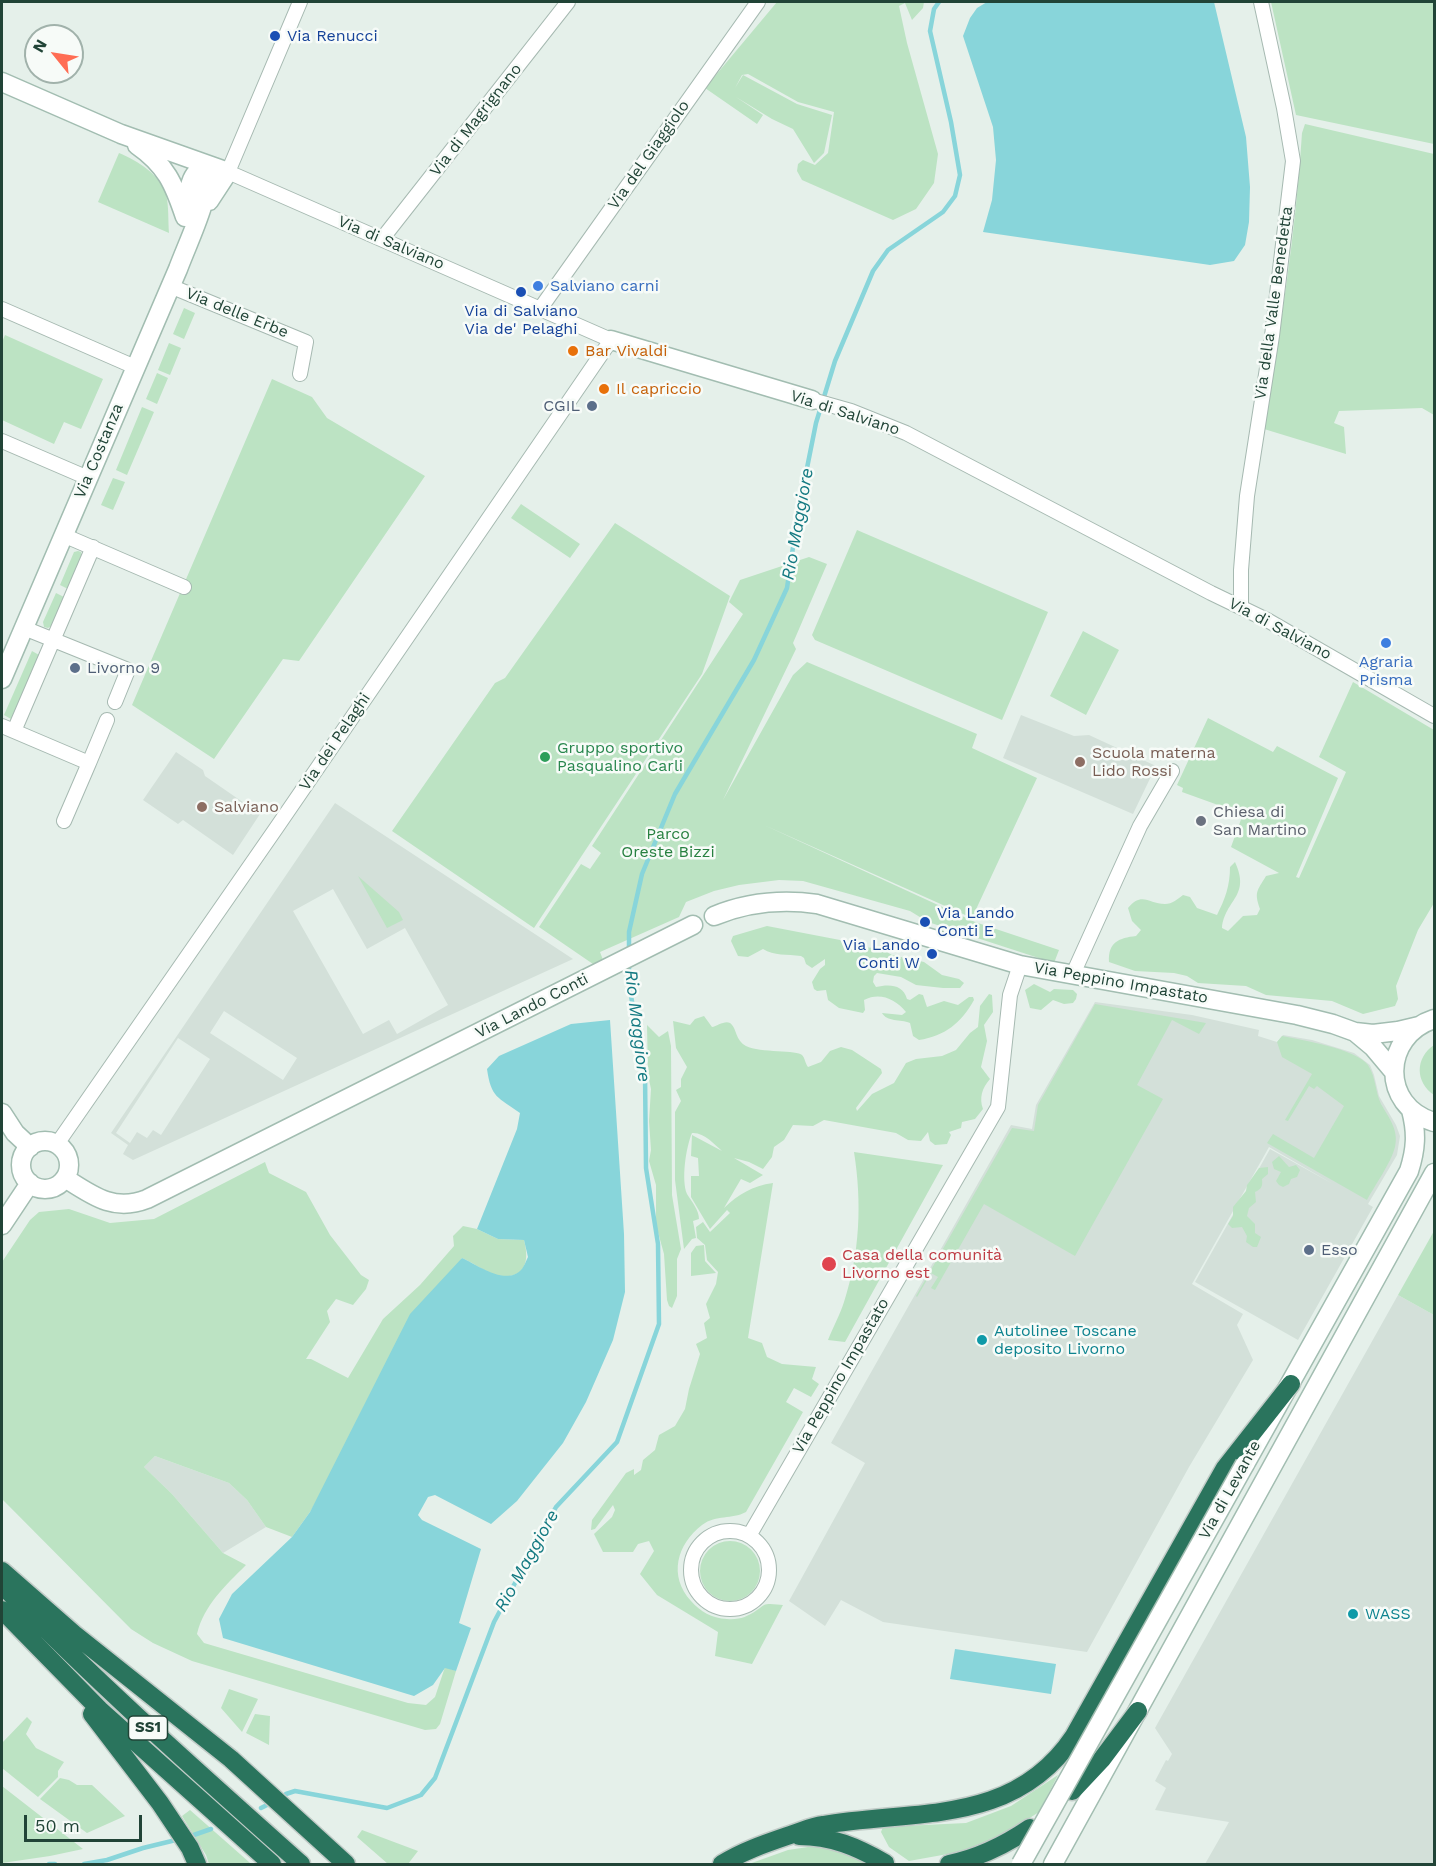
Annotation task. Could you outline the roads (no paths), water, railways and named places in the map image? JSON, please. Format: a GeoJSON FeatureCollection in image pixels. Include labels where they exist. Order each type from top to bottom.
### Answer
{"type":"FeatureCollection","features":[{"type":"Feature","properties":{"kind":"highway"},"geometry":{"type":"LineString","coordinates":[[722,1864],[751,1848],[821,1825],[940,1812],[976,1805],[1018,1790],[1046,1770],[1074,1736],[1225,1468],[1290,1384]]}},
{"type":"Feature","properties":{"kind":"highway"},"geometry":{"type":"LineString","coordinates":[[2,1571],[74,1634],[231,1759],[346,1864]]}},
{"type":"Feature","properties":{"kind":"highway","name":"SS1"},"geometry":{"type":"LineString","coordinates":[[2,1585],[55,1640],[148,1728],[301,1864]]}},
{"type":"Feature","properties":{"kind":"highway","name":"SS1"},"geometry":{"type":"LineString","coordinates":[[2,1610],[101,1711],[272,1864]]}},
{"type":"Feature","properties":{"kind":"highway"},"geometry":{"type":"LineString","coordinates":[[55,1665],[160,1803],[197,1863]]}},
{"type":"Feature","properties":{"kind":"highway"},"geometry":{"type":"LineString","coordinates":[[1072,1791],[1102,1759],[1138,1711]]}},
{"type":"Feature","properties":{"kind":"highway"},"geometry":{"type":"LineString","coordinates":[[949,1864],[968,1860],[996,1849],[1030,1828]]}},
{"type":"Feature","properties":{"kind":"highway"},"geometry":{"type":"LineString","coordinates":[[785,1837],[811,1836],[846,1843],[885,1863]]}},
{"type":"Feature","properties":{"kind":"street"},"geometry":{"type":"LineString","coordinates":[[2,82],[121,134],[209,166],[230,165],[298,5],[284,2]]}},
{"type":"Feature","properties":{"kind":"street","name":"Via di Magrignano"},"geometry":{"type":"LineString","coordinates":[[382,239],[568,2]]}},
{"type":"Feature","properties":{"kind":"street","name":"Via del Giaggiolo"},"geometry":{"type":"LineString","coordinates":[[540,309],[758,2]]}},
{"type":"Feature","properties":{"kind":"street","name":"Via della Valle Benedetta"},"geometry":{"type":"LineString","coordinates":[[1241,607],[1241,570],[1247,496],[1272,336],[1293,161],[1261,2]]}},
{"type":"Feature","properties":{"kind":"street"},"geometry":{"type":"LineString","coordinates":[[121,134],[166,170],[191,217]]}},
{"type":"Feature","properties":{"kind":"street","name":"Via di Salviano"},"geometry":{"type":"LineString","coordinates":[[230,165],[382,239],[610,340],[842,408],[906,433],[1241,607],[1434,716]]}},
{"type":"Feature","properties":{"kind":"street","name":"Via Costanza"},"geometry":{"type":"LineString","coordinates":[[191,217],[230,165]]}},
{"type":"Feature","properties":{"kind":"street","name":"Via Costanza"},"geometry":{"type":"LineString","coordinates":[[2,680],[182,259],[191,217],[209,178],[209,166]]}},
{"type":"Feature","properties":{"kind":"street","name":"Via delle Erbe"},"geometry":{"type":"LineString","coordinates":[[170,286],[306,342],[300,374]]}},
{"type":"Feature","properties":{"kind":"street"},"geometry":{"type":"LineString","coordinates":[[2,309],[135,367]]}},
{"type":"Feature","properties":{"kind":"street","name":"Via dei Pelaghi"},"geometry":{"type":"LineString","coordinates":[[57,1144],[610,340]]}},
{"type":"Feature","properties":{"kind":"street"},"geometry":{"type":"LineString","coordinates":[[2,441],[88,478]]}},
{"type":"Feature","properties":{"kind":"street"},"geometry":{"type":"LineString","coordinates":[[63,535],[184,587]]}},
{"type":"Feature","properties":{"kind":"street"},"geometry":{"type":"LineString","coordinates":[[89,763],[8,728],[53,639],[93,548]]}},
{"type":"Feature","properties":{"kind":"street"},"geometry":{"type":"LineString","coordinates":[[24,628],[128,670],[115,702]]}},
{"type":"Feature","properties":{"kind":"street"},"geometry":{"type":"LineString","coordinates":[[64,820],[107,720]]}},
{"type":"Feature","properties":{"kind":"street"},"geometry":{"type":"LineString","coordinates":[[1073,975],[1140,826],[1172,771]]}},
{"type":"Feature","properties":{"kind":"street","name":"Via Lando Conti"},"geometry":{"type":"LineString","coordinates":[[66,1178],[88,1193],[107,1202],[134,1204],[693,925],[731,909],[759,903],[795,901],[817,904],[1020,965]]}},
{"type":"Feature","properties":{"kind":"street","name":"Via Peppino Impastato"},"geometry":{"type":"LineString","coordinates":[[749,1536],[998,1107],[1010,995],[1020,965],[1289,1014],[1333,1024],[1354,1032],[1373,1034],[1398,1031],[1426,1023]]}},
{"type":"Feature","properties":{"kind":"street"},"geometry":{"type":"LineString","coordinates":[[1394,1071],[1401,1046],[1412,1031],[1426,1023]]}},
{"type":"Feature","properties":{"kind":"street","name":"Via Peppino Impastato"},"geometry":{"type":"LineString","coordinates":[[1354,1032],[1373,1047],[1394,1071]]}},
{"type":"Feature","properties":{"kind":"street","name":"Via di Levante"},"geometry":{"type":"LineString","coordinates":[[1021,1864],[1409,1172],[1416,1140],[1411,1110],[1401,1096],[1394,1071]]}},
{"type":"Feature","properties":{"kind":"street"},"geometry":{"type":"LineString","coordinates":[[1411,1110],[1434,1122]]}},
{"type":"Feature","properties":{"kind":"street"},"geometry":{"type":"LineString","coordinates":[[2,1113],[15,1133],[30,1147]]}},
{"type":"Feature","properties":{"kind":"street"},"geometry":{"type":"LineString","coordinates":[[42,1141],[57,1144],[69,1159],[66,1178],[58,1185],[46,1189],[30,1183],[22,1172],[21,1163],[24,1154],[30,1147],[42,1141]]}},
{"type":"Feature","properties":{"kind":"street","name":"Via di Levante"},"geometry":{"type":"LineString","coordinates":[[1053,1864],[1434,1173]]}},
{"type":"Feature","properties":{"kind":"street"},"geometry":{"type":"LineString","coordinates":[[2,1225],[30,1183]]}},
{"type":"Feature","properties":{"kind":"street"},"geometry":{"type":"LineString","coordinates":[[733,1531],[749,1536],[765,1553],[769,1568],[767,1584],[758,1597],[746,1606],[730,1610],[714,1607],[702,1598],[693,1585],[691,1569],[694,1554],[704,1541],[718,1533],[733,1531]]}},
{"type":"Feature","properties":{"kind":"water"},"geometry":{"type":"Polygon","coordinates":[[[987,2],[1214,2],[1246,137],[1250,187],[1249,222],[1245,245],[1234,261],[1210,265],[983,232],[992,200],[996,160],[993,127],[963,36],[977,8],[987,2]]]}},
{"type":"Feature","properties":{"kind":"water"},"geometry":{"type":"Polygon","coordinates":[[[610,1020],[624,1234],[625,1292],[613,1340],[586,1402],[563,1443],[517,1501],[491,1524],[435,1495],[428,1497],[418,1515],[422,1520],[481,1549],[459,1623],[471,1628],[456,1671],[445,1668],[433,1685],[414,1696],[223,1638],[219,1619],[232,1594],[292,1537],[310,1512],[410,1314],[462,1258],[492,1273],[507,1276],[521,1270],[525,1264],[528,1257],[524,1240],[498,1239],[477,1229],[517,1129],[520,1113],[501,1100],[493,1091],[487,1069],[499,1056],[571,1024],[610,1020]]]}},
{"type":"Feature","properties":{"kind":"water"},"geometry":{"type":"Polygon","coordinates":[[[955,1649],[1056,1664],[1051,1694],[950,1679],[955,1649]]]}},
{"type":"Feature","properties":{"kind":"waterway","name":"Rio Maggiore"},"geometry":{"type":"LineString","coordinates":[[629,953],[629,932],[642,874],[675,794],[754,660],[787,588],[798,513],[816,423],[835,361],[873,271],[888,250],[943,212],[955,196],[960,175],[951,122],[930,31],[934,9],[939,2]]}},
{"type":"Feature","properties":{"kind":"waterway","name":"Rio Maggiore"},"geometry":{"type":"LineString","coordinates":[[286,1794],[295,1791],[387,1808],[421,1795],[435,1778],[494,1622],[556,1507],[617,1442],[659,1324],[658,1244],[646,1168],[645,1073],[629,985],[629,964]]}},
{"type":"Feature","properties":{"kind":"waterway","name":"Rio Maggiore"},"geometry":{"type":"LineString","coordinates":[[261,1808],[267,1805]]}},
{"type":"Feature","properties":{"kind":"waterway","name":"Rio Maggiore"},"geometry":{"type":"LineString","coordinates":[[188,1837],[211,1829]]}},
{"type":"Feature","properties":{"kind":"waterway","name":"Rio Maggiore"},"geometry":{"type":"LineString","coordinates":[[84,1864],[107,1860],[180,1839]]}},
{"type":"Feature","properties":{"kind":"waterway","name":"Rio Maggiore"},"geometry":{"type":"LineString","coordinates":[[49,1864],[55,1864]]}},
{"type":"Feature","properties":{"kind":"place","name":"Via Renucci"},"geometry":{"type":"Point","coordinates":[275,36]}},
{"type":"Feature","properties":{"kind":"place","name":"Salviano carni"},"geometry":{"type":"Point","coordinates":[538,286]}},
{"type":"Feature","properties":{"kind":"place","name":"Via di Salviano Via de' Pelaghi"},"geometry":{"type":"Point","coordinates":[521,292]}},
{"type":"Feature","properties":{"kind":"place","name":"Bar Vivaldi"},"geometry":{"type":"Point","coordinates":[573,351]}},
{"type":"Feature","properties":{"kind":"place","name":"Il capriccio"},"geometry":{"type":"Point","coordinates":[604,389]}},
{"type":"Feature","properties":{"kind":"place","name":"CGIL"},"geometry":{"type":"Point","coordinates":[592,406]}},
{"type":"Feature","properties":{"kind":"place","name":"Agraria Prisma"},"geometry":{"type":"Point","coordinates":[1386,643]}},
{"type":"Feature","properties":{"kind":"place","name":"Livorno 9"},"geometry":{"type":"Point","coordinates":[75,668]}},
{"type":"Feature","properties":{"kind":"place","name":"Gruppo sportivo Pasqualino Carli"},"geometry":{"type":"Point","coordinates":[545,757]}},
{"type":"Feature","properties":{"kind":"place","name":"Scuola materna Lido Rossi"},"geometry":{"type":"Point","coordinates":[1080,762]}},
{"type":"Feature","properties":{"kind":"place","name":"Salviano"},"geometry":{"type":"Point","coordinates":[202,807]}},
{"type":"Feature","properties":{"kind":"place","name":"Chiesa di San Martino"},"geometry":{"type":"Point","coordinates":[1201,821]}},
{"type":"Feature","properties":{"kind":"place","name":"Via Lando Conti E"},"geometry":{"type":"Point","coordinates":[925,922]}},
{"type":"Feature","properties":{"kind":"place","name":"Via Lando Conti W"},"geometry":{"type":"Point","coordinates":[932,954]}},
{"type":"Feature","properties":{"kind":"place","name":"Esso"},"geometry":{"type":"Point","coordinates":[1309,1250]}},
{"type":"Feature","properties":{"kind":"place","name":"Casa della comunità Livorno est"},"geometry":{"type":"Point","coordinates":[829,1264]}},
{"type":"Feature","properties":{"kind":"place","name":"Autolinee Toscane deposito Livorno"},"geometry":{"type":"Point","coordinates":[982,1340]}},
{"type":"Feature","properties":{"kind":"place","name":"WASS"},"geometry":{"type":"Point","coordinates":[1353,1614]}},
{"type":"Feature","properties":{"kind":"park label","name":"Parco Oreste Bizzi"},"geometry":{"type":"Point","coordinates":[668,843]}}]}
